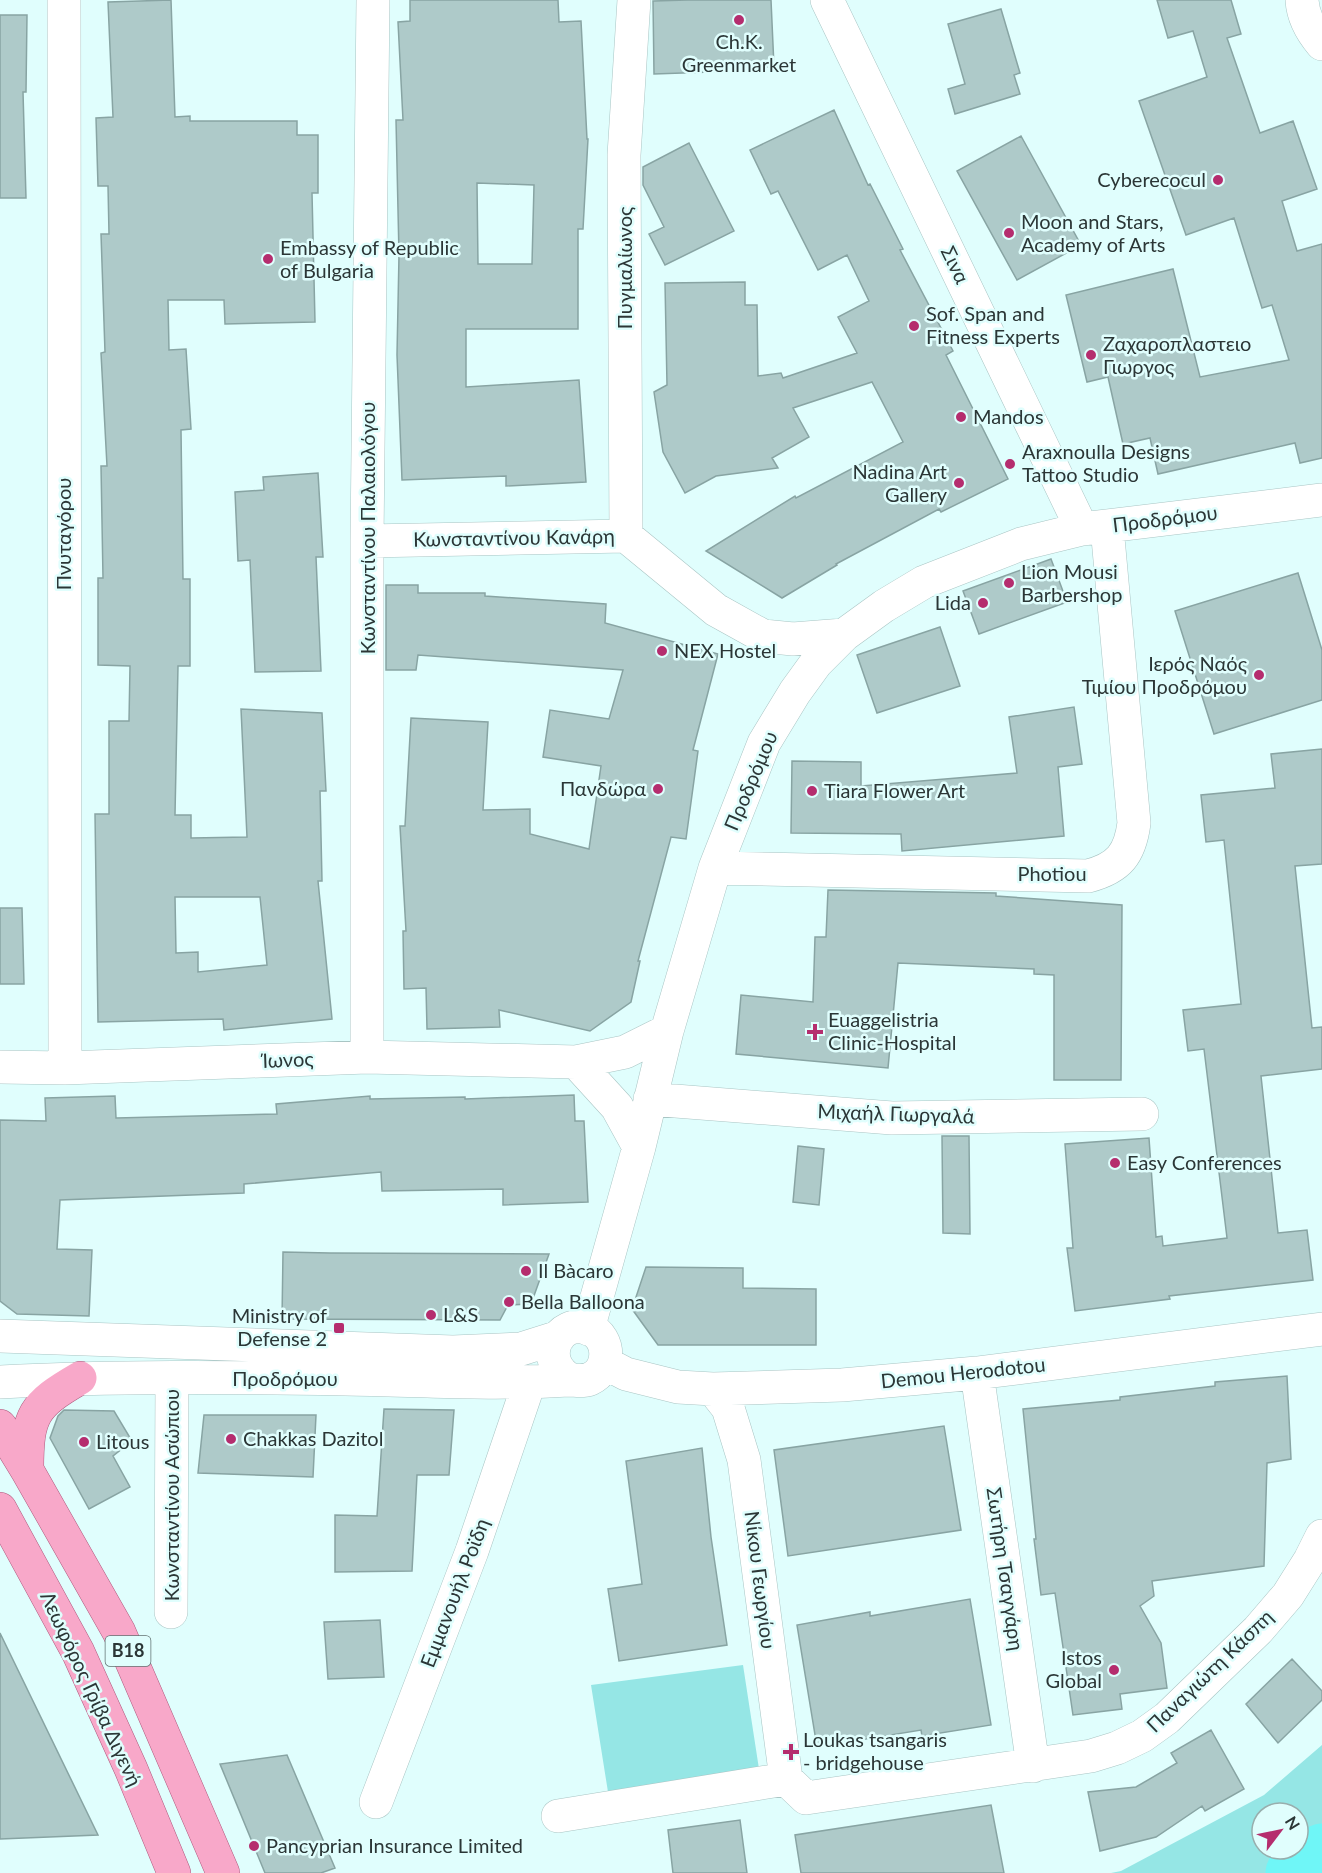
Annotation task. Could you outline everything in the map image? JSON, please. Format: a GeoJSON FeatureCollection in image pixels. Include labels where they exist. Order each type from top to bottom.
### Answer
{"type":"FeatureCollection","features":[{"type":"Feature","properties":{"kind":"main road"},"geometry":{"type":"LineString","coordinates":[[27,1470],[27,1440],[31,1423],[39,1407],[52,1394],[80,1378]]}},
{"type":"Feature","properties":{"kind":"main road","name":"B18"},"geometry":{"type":"LineString","coordinates":[[0,1426],[119,1632],[223,1873]]}},
{"type":"Feature","properties":{"kind":"main road","name":"Λεωφόρος Γρίβα Διγενή"},"geometry":{"type":"LineString","coordinates":[[0,1509],[78,1652],[131,1769],[174,1873]]}},
{"type":"Feature","properties":{"kind":"street","name":"Πνυταγόρου"},"geometry":{"type":"LineString","coordinates":[[64,0],[65,1068]]}},
{"type":"Feature","properties":{"kind":"street","name":"Κωνσταντίνου Παλαιολόγου"},"geometry":{"type":"LineString","coordinates":[[367,1057],[367,541],[373,0]]}},
{"type":"Feature","properties":{"kind":"street","name":"Πυγμαλίωνος"},"geometry":{"type":"LineString","coordinates":[[626,536],[624,155],[634,0]]}},
{"type":"Feature","properties":{"kind":"street","name":"Σινα"},"geometry":{"type":"LineString","coordinates":[[827,0],[1095,528]]}},
{"type":"Feature","properties":{"kind":"street"},"geometry":{"type":"LineString","coordinates":[[1302,0],[1303,10],[1312,32],[1322,44]]}},
{"type":"Feature","properties":{"kind":"street","name":"Προδρόμου"},"geometry":{"type":"LineString","coordinates":[[571,1380],[558,1372],[552,1358],[555,1343],[574,1333],[639,1147],[667,1030],[715,868],[764,743],[795,692],[816,663],[844,635],[884,606],[924,582],[1021,544],[1095,528],[1322,500]]}},
{"type":"Feature","properties":{"kind":"street","name":"Photiou"},"geometry":{"type":"LineString","coordinates":[[715,868],[1089,876],[1104,872],[1118,861],[1127,851],[1134,823],[1095,528]]}},
{"type":"Feature","properties":{"kind":"street","name":"Κωνσταντίνου Κανάρη"},"geometry":{"type":"LineString","coordinates":[[367,541],[626,536],[716,610],[763,636],[793,639],[844,635]]}},
{"type":"Feature","properties":{"kind":"street","name":"Ίωνος"},"geometry":{"type":"LineString","coordinates":[[0,1067],[65,1068],[367,1057],[576,1062],[625,1052],[667,1030]]}},
{"type":"Feature","properties":{"kind":"street"},"geometry":{"type":"LineString","coordinates":[[576,1062],[617,1107],[639,1147]]}},
{"type":"Feature","properties":{"kind":"street","name":"Μιχαήλ Γιωργαλά"},"geometry":{"type":"LineString","coordinates":[[650,1099],[892,1118],[1142,1114]]}},
{"type":"Feature","properties":{"kind":"street","name":"Demou Herodotou"},"geometry":{"type":"LineString","coordinates":[[605,1363],[626,1374],[678,1387],[712,1389],[842,1385],[977,1373],[1322,1329]]}},
{"type":"Feature","properties":{"kind":"street","name":"Προδρόμου"},"geometry":{"type":"LineString","coordinates":[[0,1336],[453,1352],[521,1349],[574,1333]]}},
{"type":"Feature","properties":{"kind":"street"},"geometry":{"type":"LineString","coordinates":[[574,1333],[600,1337],[604,1343],[605,1363]]}},
{"type":"Feature","properties":{"kind":"street","name":"Προδρόμου"},"geometry":{"type":"LineString","coordinates":[[0,1382],[80,1378],[172,1378],[529,1383],[584,1381],[597,1375],[605,1363]]}},
{"type":"Feature","properties":{"kind":"street","name":"Σωτήρη Τσαγγάρη"},"geometry":{"type":"LineString","coordinates":[[977,1373],[1033,1766]]}},
{"type":"Feature","properties":{"kind":"street","name":"Κωνσταντίνου Ασώπιου"},"geometry":{"type":"LineString","coordinates":[[171,1612],[172,1378]]}},
{"type":"Feature","properties":{"kind":"street","name":"Εμμανουήλ Ροϊδη"},"geometry":{"type":"LineString","coordinates":[[376,1802],[472,1551],[529,1383]]}},
{"type":"Feature","properties":{"kind":"street","name":"Νίκου Γεωργίου"},"geometry":{"type":"LineString","coordinates":[[712,1389],[728,1408],[744,1460],[786,1779]]}},
{"type":"Feature","properties":{"kind":"street","name":"Παναγιώτη Κάσπη"},"geometry":{"type":"LineString","coordinates":[[786,1779],[806,1798],[1033,1766],[1091,1756],[1117,1748],[1142,1736],[1167,1718],[1258,1630],[1288,1595],[1322,1536]]}},
{"type":"Feature","properties":{"kind":"street"},"geometry":{"type":"LineString","coordinates":[[558,1816],[786,1779]]}},
{"type":"Feature","properties":{"kind":"shaded area"},"geometry":{"type":"Polygon","coordinates":[[[743,1665],[759,1769],[608,1792],[591,1685],[743,1665]]]}},
{"type":"Feature","properties":{"kind":"shaded area"},"geometry":{"type":"Polygon","coordinates":[[[1322,1745],[1322,1873],[1111,1873],[1121,1871],[1250,1802],[1250,1861],[1310,1861],[1310,1801],[1253,1801],[1264,1795],[1322,1745]]]}},
{"type":"Feature","properties":{"kind":"building"},"geometry":{"type":"Polygon","coordinates":[[[171,0],[175,117],[190,116],[190,121],[297,121],[297,135],[318,135],[318,193],[312,193],[315,322],[225,324],[224,300],[168,300],[169,350],[186,349],[191,429],[181,430],[183,579],[190,579],[190,666],[178,666],[175,815],[191,815],[191,838],[247,837],[241,709],[322,713],[326,791],[320,791],[322,881],[318,881],[332,1019],[224,1030],[223,1019],[98,1022],[95,814],[109,814],[109,721],[129,721],[130,666],[98,665],[98,578],[103,578],[101,466],[107,466],[101,353],[105,352],[101,234],[109,234],[108,186],[98,186],[96,118],[113,117],[108,2],[171,0]],[[175,897],[176,953],[198,952],[198,972],[267,965],[260,897],[175,897]]]}},
{"type":"Feature","properties":{"kind":"building"},"geometry":{"type":"Polygon","coordinates":[[[410,0],[558,0],[559,22],[581,21],[588,139],[583,229],[578,229],[578,329],[466,329],[466,387],[579,380],[586,482],[506,486],[506,476],[402,480],[397,355],[399,255],[396,120],[403,120],[398,22],[410,21],[410,0]],[[477,183],[478,264],[532,264],[534,185],[477,183]]]}},
{"type":"Feature","properties":{"kind":"building"},"geometry":{"type":"Polygon","coordinates":[[[771,0],[774,67],[740,68],[740,71],[654,74],[653,1],[771,0]]]}},
{"type":"Feature","properties":{"kind":"building"},"geometry":{"type":"Polygon","coordinates":[[[1157,0],[1231,0],[1241,34],[1227,38],[1260,133],[1293,121],[1317,189],[1282,201],[1297,251],[1322,244],[1322,458],[1300,463],[1295,443],[1158,474],[1150,438],[1123,444],[1108,377],[1087,382],[1066,295],[1173,269],[1200,377],[1289,360],[1272,305],[1262,308],[1234,218],[1186,235],[1139,101],[1207,77],[1193,31],[1168,38],[1157,0]]]}},
{"type":"Feature","properties":{"kind":"building"},"geometry":{"type":"Polygon","coordinates":[[[1001,9],[1020,73],[1014,75],[1020,94],[955,114],[948,89],[965,84],[948,24],[1001,9]]]}},
{"type":"Feature","properties":{"kind":"building"},"geometry":{"type":"Polygon","coordinates":[[[0,15],[27,15],[26,92],[23,92],[26,198],[0,198],[0,15]]]}},
{"type":"Feature","properties":{"kind":"building"},"geometry":{"type":"Polygon","coordinates":[[[834,110],[868,185],[870,184],[903,249],[900,250],[953,351],[946,355],[1008,479],[941,512],[939,509],[836,564],[782,598],[706,551],[795,496],[796,498],[903,442],[872,382],[793,408],[809,437],[772,458],[778,468],[716,476],[685,493],[663,452],[654,392],[667,385],[665,283],[745,282],[745,305],[757,305],[758,376],[781,373],[783,378],[857,353],[838,317],[869,301],[847,255],[818,270],[778,191],[771,194],[750,150],[834,110]]]}},
{"type":"Feature","properties":{"kind":"building"},"geometry":{"type":"Polygon","coordinates":[[[1021,136],[1081,245],[1017,280],[957,171],[1021,136]]]}},
{"type":"Feature","properties":{"kind":"building"},"geometry":{"type":"Polygon","coordinates":[[[689,143],[734,231],[665,265],[649,234],[664,227],[643,185],[643,167],[689,143]]]}},
{"type":"Feature","properties":{"kind":"building"},"geometry":{"type":"Polygon","coordinates":[[[318,473],[323,557],[316,557],[321,671],[255,672],[250,560],[238,561],[235,492],[264,490],[263,477],[318,473]]]}},
{"type":"Feature","properties":{"kind":"building"},"geometry":{"type":"Polygon","coordinates":[[[1051,559],[1067,602],[979,634],[963,591],[1051,559]]]}},
{"type":"Feature","properties":{"kind":"building","name":"Ιερός Ναός Τιμίου Προδρόμου"},"geometry":{"type":"Polygon","coordinates":[[[1298,573],[1322,650],[1322,700],[1214,734],[1175,611],[1298,573]]]}},
{"type":"Feature","properties":{"kind":"building"},"geometry":{"type":"Polygon","coordinates":[[[386,585],[418,585],[418,593],[485,593],[485,596],[606,604],[605,623],[718,654],[693,750],[698,751],[686,839],[671,837],[638,961],[640,961],[631,1002],[590,1031],[499,1010],[500,1027],[427,1029],[426,988],[404,989],[403,931],[406,931],[400,826],[405,826],[411,718],[488,722],[483,810],[530,809],[530,834],[589,849],[601,766],[543,757],[550,710],[609,719],[623,670],[418,655],[416,670],[386,670],[386,585]]]}},
{"type":"Feature","properties":{"kind":"building"},"geometry":{"type":"Polygon","coordinates":[[[940,627],[960,686],[877,713],[857,655],[940,627]]]}},
{"type":"Feature","properties":{"kind":"building"},"geometry":{"type":"Polygon","coordinates":[[[1074,707],[1082,764],[1058,767],[1064,836],[902,851],[901,834],[791,833],[792,761],[861,762],[861,786],[1017,773],[1009,717],[1074,707]]]}},
{"type":"Feature","properties":{"kind":"building"},"geometry":{"type":"Polygon","coordinates":[[[1322,749],[1322,864],[1295,866],[1312,1028],[1322,1027],[1322,1069],[1261,1076],[1278,1233],[1307,1230],[1313,1280],[1169,1296],[1170,1299],[1075,1311],[1067,1248],[1073,1248],[1065,1144],[1149,1138],[1156,1237],[1162,1236],[1163,1246],[1227,1238],[1204,1049],[1188,1051],[1183,1010],[1241,1004],[1224,840],[1206,842],[1201,795],[1275,788],[1271,754],[1322,749]]]}},
{"type":"Feature","properties":{"kind":"building"},"geometry":{"type":"Polygon","coordinates":[[[828,890],[996,893],[996,896],[1122,905],[1121,1080],[1054,1080],[1054,975],[1034,974],[1034,969],[898,963],[888,1068],[736,1054],[741,995],[813,1002],[815,937],[826,937],[828,890]]]}},
{"type":"Feature","properties":{"kind":"building"},"geometry":{"type":"Polygon","coordinates":[[[0,908],[22,908],[24,984],[0,984],[0,908]]]}},
{"type":"Feature","properties":{"kind":"building"},"geometry":{"type":"Polygon","coordinates":[[[574,1095],[575,1121],[584,1121],[588,1202],[503,1205],[503,1189],[382,1191],[381,1172],[244,1184],[244,1193],[60,1200],[57,1249],[92,1250],[89,1316],[17,1314],[0,1301],[0,1120],[46,1121],[45,1098],[115,1096],[116,1118],[277,1114],[276,1104],[370,1096],[370,1099],[465,1097],[465,1099],[574,1095]]]}},
{"type":"Feature","properties":{"kind":"building"},"geometry":{"type":"Polygon","coordinates":[[[942,1136],[969,1136],[970,1234],[943,1233],[942,1136]]]}},
{"type":"Feature","properties":{"kind":"building"},"geometry":{"type":"Polygon","coordinates":[[[798,1146],[824,1149],[819,1205],[793,1202],[798,1146]]]}},
{"type":"Feature","properties":{"kind":"building"},"geometry":{"type":"Polygon","coordinates":[[[283,1252],[549,1254],[531,1304],[508,1305],[500,1320],[282,1319],[283,1252]]]}},
{"type":"Feature","properties":{"kind":"building"},"geometry":{"type":"Polygon","coordinates":[[[646,1267],[743,1268],[743,1288],[816,1289],[816,1345],[658,1345],[632,1309],[646,1267]]]}},
{"type":"Feature","properties":{"kind":"building"},"geometry":{"type":"Polygon","coordinates":[[[1287,1376],[1291,1459],[1267,1463],[1264,1566],[1152,1581],[1154,1596],[1140,1606],[1161,1643],[1167,1688],[1120,1694],[1122,1709],[1073,1715],[1055,1593],[1041,1595],[1023,1409],[1120,1400],[1120,1397],[1215,1386],[1215,1382],[1287,1376]]]}},
{"type":"Feature","properties":{"kind":"building"},"geometry":{"type":"Polygon","coordinates":[[[384,1409],[454,1410],[449,1475],[417,1475],[412,1571],[335,1572],[335,1515],[377,1516],[384,1409]]]}},
{"type":"Feature","properties":{"kind":"building"},"geometry":{"type":"Polygon","coordinates":[[[64,1410],[114,1411],[132,1441],[113,1456],[130,1487],[89,1509],[50,1438],[58,1416],[64,1410]]]}},
{"type":"Feature","properties":{"kind":"building"},"geometry":{"type":"Polygon","coordinates":[[[204,1415],[316,1415],[313,1477],[198,1473],[204,1415]]]}},
{"type":"Feature","properties":{"kind":"building"},"geometry":{"type":"Polygon","coordinates":[[[944,1426],[961,1530],[788,1556],[774,1450],[944,1426]]]}},
{"type":"Feature","properties":{"kind":"building"},"geometry":{"type":"Polygon","coordinates":[[[702,1448],[711,1537],[727,1645],[619,1661],[608,1589],[642,1584],[626,1461],[702,1448]]]}},
{"type":"Feature","properties":{"kind":"building"},"geometry":{"type":"Polygon","coordinates":[[[970,1599],[991,1725],[922,1736],[921,1730],[817,1747],[797,1625],[870,1612],[870,1616],[970,1599]]]}},
{"type":"Feature","properties":{"kind":"building"},"geometry":{"type":"Polygon","coordinates":[[[380,1620],[384,1677],[328,1679],[324,1622],[380,1620]]]}},
{"type":"Feature","properties":{"kind":"building"},"geometry":{"type":"Polygon","coordinates":[[[0,1633],[98,1835],[0,1839],[0,1633]]]}},
{"type":"Feature","properties":{"kind":"building"},"geometry":{"type":"Polygon","coordinates":[[[1292,1659],[1322,1691],[1322,1700],[1278,1743],[1246,1704],[1292,1659]]]}},
{"type":"Feature","properties":{"kind":"building"},"geometry":{"type":"Polygon","coordinates":[[[1211,1730],[1244,1789],[1205,1811],[1202,1806],[1156,1837],[1100,1851],[1088,1792],[1136,1787],[1177,1763],[1171,1753],[1211,1730]]]}},
{"type":"Feature","properties":{"kind":"building"},"geometry":{"type":"Polygon","coordinates":[[[287,1755],[335,1868],[321,1873],[265,1873],[220,1764],[287,1755]]]}},
{"type":"Feature","properties":{"kind":"building"},"geometry":{"type":"Polygon","coordinates":[[[991,1805],[1004,1873],[801,1873],[795,1835],[991,1805]]]}},
{"type":"Feature","properties":{"kind":"building"},"geometry":{"type":"Polygon","coordinates":[[[740,1820],[747,1873],[673,1873],[668,1830],[740,1820]]]}},
{"type":"Feature","properties":{"kind":"waterway"},"geometry":{"type":"LineString","coordinates":[[1294,1873],[1322,1852]]}},
{"type":"Feature","properties":{"kind":"place","name":"Ch.K. Greenmarket"},"geometry":{"type":"Point","coordinates":[739,20]}},
{"type":"Feature","properties":{"kind":"place","name":"Cyberecocul"},"geometry":{"type":"Point","coordinates":[1218,180]}},
{"type":"Feature","properties":{"kind":"place","name":"Moon and Stars, Academy of Arts"},"geometry":{"type":"Point","coordinates":[1009,233]}},
{"type":"Feature","properties":{"kind":"place","name":"Embassy of Republic of Bulgaria"},"geometry":{"type":"Point","coordinates":[268,259]}},
{"type":"Feature","properties":{"kind":"place","name":"Sof. Span and Fitness Experts"},"geometry":{"type":"Point","coordinates":[914,326]}},
{"type":"Feature","properties":{"kind":"place","name":"Ζαχαροπλαστειο Γιωργος"},"geometry":{"type":"Point","coordinates":[1091,355]}},
{"type":"Feature","properties":{"kind":"place","name":"Mandos"},"geometry":{"type":"Point","coordinates":[961,417]}},
{"type":"Feature","properties":{"kind":"place","name":"Araxnoulla Designs Tattoo Studio"},"geometry":{"type":"Point","coordinates":[1010,464]}},
{"type":"Feature","properties":{"kind":"place","name":"Nadina Art Gallery"},"geometry":{"type":"Point","coordinates":[959,483]}},
{"type":"Feature","properties":{"kind":"place","name":"Lion Mousi Barbershop"},"geometry":{"type":"Point","coordinates":[1009,583]}},
{"type":"Feature","properties":{"kind":"place","name":"Lida"},"geometry":{"type":"Point","coordinates":[983,603]}},
{"type":"Feature","properties":{"kind":"place","name":"NEX Hostel"},"geometry":{"type":"Point","coordinates":[662,651]}},
{"type":"Feature","properties":{"kind":"place","name":"Ιερός Ναός Τιμίου Προδρόμου"},"geometry":{"type":"Point","coordinates":[1259,675]}},
{"type":"Feature","properties":{"kind":"place","name":"Πανδώρα"},"geometry":{"type":"Point","coordinates":[658,789]}},
{"type":"Feature","properties":{"kind":"place","name":"Tiara Flower Art"},"geometry":{"type":"Point","coordinates":[812,791]}},
{"type":"Feature","properties":{"kind":"place","name":"Euaggelistria Clinic-Hospital"},"geometry":{"type":"Point","coordinates":[815,1032]}},
{"type":"Feature","properties":{"kind":"place","name":"Easy Conferences"},"geometry":{"type":"Point","coordinates":[1115,1163]}},
{"type":"Feature","properties":{"kind":"place","name":"Il Bàcaro"},"geometry":{"type":"Point","coordinates":[526,1271]}},
{"type":"Feature","properties":{"kind":"place","name":"Bella Balloona"},"geometry":{"type":"Point","coordinates":[509,1302]}},
{"type":"Feature","properties":{"kind":"place","name":"L&S"},"geometry":{"type":"Point","coordinates":[431,1315]}},
{"type":"Feature","properties":{"kind":"place","name":"Ministry of Defense 2"},"geometry":{"type":"Point","coordinates":[339,1328]}},
{"type":"Feature","properties":{"kind":"place","name":"Chakkas Dazitol"},"geometry":{"type":"Point","coordinates":[231,1439]}},
{"type":"Feature","properties":{"kind":"place","name":"Litous"},"geometry":{"type":"Point","coordinates":[84,1442]}},
{"type":"Feature","properties":{"kind":"place","name":"Istos Global"},"geometry":{"type":"Point","coordinates":[1114,1670]}},
{"type":"Feature","properties":{"kind":"place","name":"Loukas tsangaris - bridgehouse"},"geometry":{"type":"Point","coordinates":[791,1752]}},
{"type":"Feature","properties":{"kind":"place","name":"Pancyprian Insurance Limited"},"geometry":{"type":"Point","coordinates":[254,1846]}}]}
